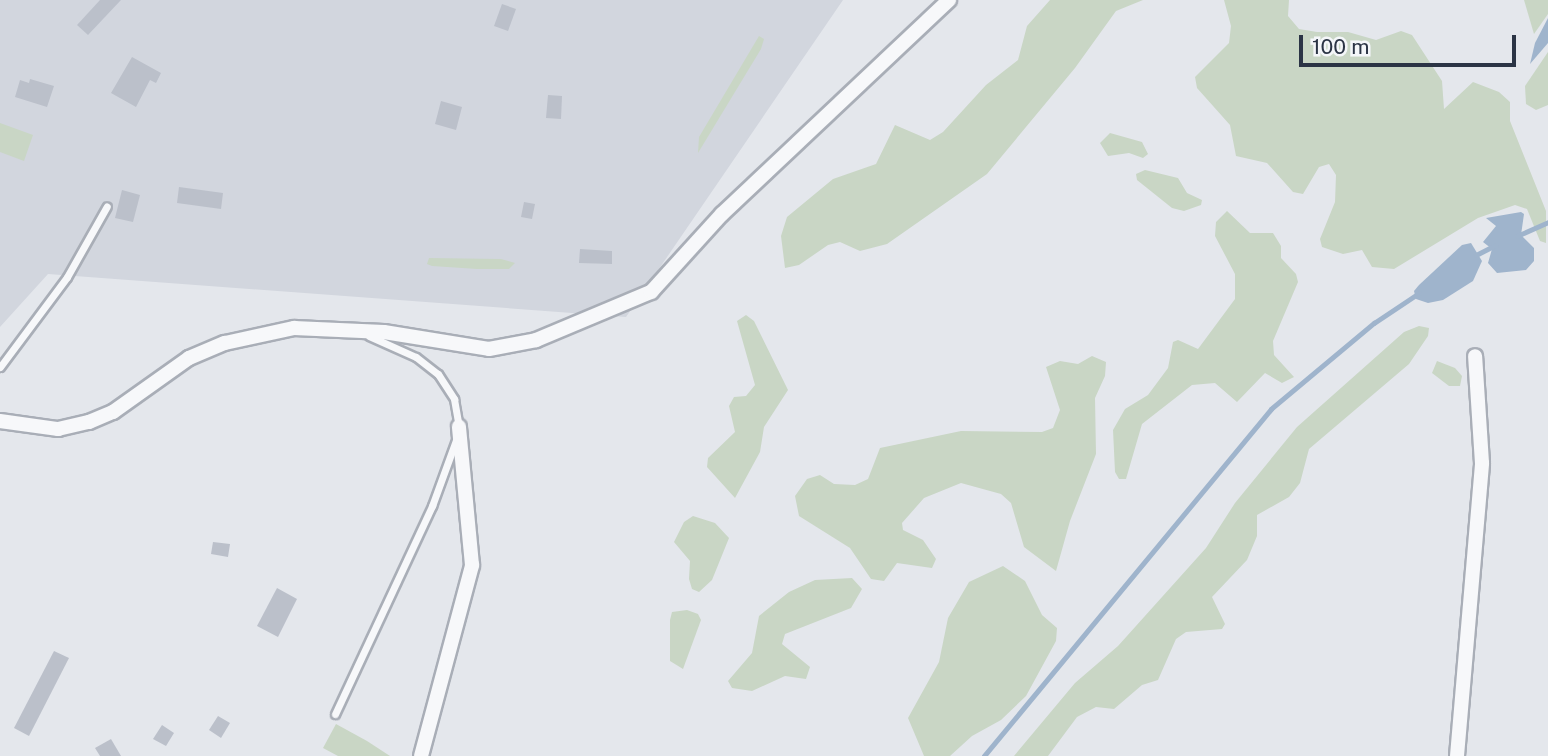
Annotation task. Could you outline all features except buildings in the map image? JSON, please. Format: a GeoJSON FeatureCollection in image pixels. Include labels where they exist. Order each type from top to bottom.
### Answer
{"type":"FeatureCollection","features":[{"type":"Feature","properties":{"kind":"street"},"geometry":{"type":"LineString","coordinates":[[0,421],[58,429],[89,422],[113,412],[189,358],[225,343],[293,328],[358,332],[489,349],[536,340],[651,292],[722,214],[949,0]]}},
{"type":"Feature","properties":{"kind":"street"},"geometry":{"type":"LineString","coordinates":[[1457,756],[1482,463],[1475,356]]}},
{"type":"Feature","properties":{"kind":"street"},"geometry":{"type":"LineString","coordinates":[[421,756],[472,565],[459,427]]}},
{"type":"Feature","properties":{"kind":"lane"},"geometry":{"type":"LineString","coordinates":[[0,367],[67,277],[107,206]]}},
{"type":"Feature","properties":{"kind":"lane"},"geometry":{"type":"LineString","coordinates":[[335,714],[432,506],[459,427],[454,399],[438,374],[388,342],[358,332]]}},
{"type":"Feature","properties":{"kind":"shaded area"},"geometry":{"type":"Polygon","coordinates":[[[0,0],[843,0],[626,317],[48,274],[0,327],[0,0]]]}},
{"type":"Feature","properties":{"kind":"green space"},"geometry":{"type":"Polygon","coordinates":[[[1050,0],[1143,0],[1116,11],[1075,68],[987,174],[887,244],[860,251],[840,242],[828,245],[799,265],[785,268],[781,236],[787,217],[833,179],[876,164],[895,125],[930,140],[943,132],[986,85],[1018,60],[1027,26],[1050,0]]]}},
{"type":"Feature","properties":{"kind":"green space"},"geometry":{"type":"Polygon","coordinates":[[[1224,0],[1289,0],[1288,16],[1299,29],[1348,32],[1376,40],[1401,31],[1412,35],[1442,81],[1444,109],[1473,82],[1499,92],[1510,102],[1510,121],[1546,211],[1546,243],[1540,241],[1527,209],[1515,205],[1478,218],[1394,269],[1372,267],[1362,250],[1343,254],[1322,247],[1320,239],[1335,202],[1336,175],[1329,164],[1319,167],[1303,194],[1293,192],[1267,163],[1236,156],[1230,125],[1197,88],[1195,77],[1229,43],[1231,26],[1224,0]]]}},
{"type":"Feature","properties":{"kind":"green space"},"geometry":{"type":"Polygon","coordinates":[[[1524,0],[1548,0],[1548,14],[1534,34],[1524,0]]]}},
{"type":"Feature","properties":{"kind":"green space"},"geometry":{"type":"Polygon","coordinates":[[[759,36],[764,39],[761,49],[698,153],[699,137],[759,36]]]}},
{"type":"Feature","properties":{"kind":"green space"},"geometry":{"type":"Polygon","coordinates":[[[1548,52],[1548,105],[1536,110],[1526,104],[1525,86],[1548,52]]]}},
{"type":"Feature","properties":{"kind":"green space"},"geometry":{"type":"Polygon","coordinates":[[[0,123],[33,135],[24,161],[0,152],[0,123]]]}},
{"type":"Feature","properties":{"kind":"green space"},"geometry":{"type":"Polygon","coordinates":[[[1110,133],[1142,142],[1148,154],[1143,158],[1129,153],[1108,156],[1100,143],[1110,133]]]}},
{"type":"Feature","properties":{"kind":"green space"},"geometry":{"type":"Polygon","coordinates":[[[1145,170],[1178,178],[1187,193],[1202,200],[1201,205],[1184,211],[1172,208],[1137,180],[1136,174],[1145,170]]]}},
{"type":"Feature","properties":{"kind":"green space"},"geometry":{"type":"Polygon","coordinates":[[[1227,211],[1250,233],[1273,233],[1281,246],[1281,258],[1296,274],[1298,282],[1273,341],[1274,355],[1294,377],[1282,383],[1265,373],[1237,402],[1215,383],[1192,385],[1142,424],[1126,479],[1119,479],[1115,472],[1113,430],[1125,409],[1148,395],[1168,368],[1173,342],[1178,340],[1198,349],[1235,299],[1235,274],[1215,236],[1216,222],[1227,211]]]}},
{"type":"Feature","properties":{"kind":"green space"},"geometry":{"type":"Polygon","coordinates":[[[429,258],[501,259],[515,263],[509,269],[477,269],[432,266],[427,264],[429,258]]]}},
{"type":"Feature","properties":{"kind":"green space"},"geometry":{"type":"Polygon","coordinates":[[[746,315],[754,321],[788,390],[764,427],[760,452],[735,498],[707,467],[708,458],[735,432],[729,406],[734,397],[746,396],[755,385],[737,321],[746,315]]]}},
{"type":"Feature","properties":{"kind":"green space"},"geometry":{"type":"Polygon","coordinates":[[[1419,326],[1429,328],[1428,336],[1409,364],[1309,449],[1300,483],[1289,497],[1257,515],[1257,536],[1247,560],[1212,597],[1225,624],[1222,629],[1186,632],[1176,639],[1158,680],[1142,685],[1114,709],[1096,707],[1077,717],[1048,756],[1014,756],[1075,683],[1118,646],[1206,548],[1235,503],[1297,427],[1404,332],[1419,326]]]}},
{"type":"Feature","properties":{"kind":"green space"},"geometry":{"type":"Polygon","coordinates":[[[1092,356],[1106,362],[1105,376],[1095,398],[1096,454],[1070,521],[1056,571],[1024,547],[1011,503],[1001,494],[961,483],[924,498],[902,523],[903,530],[923,540],[936,559],[932,568],[897,563],[884,581],[871,579],[850,548],[799,516],[795,496],[807,479],[820,475],[834,484],[855,485],[868,479],[880,448],[961,431],[1042,432],[1053,428],[1060,410],[1046,367],[1060,361],[1078,364],[1092,356]]]}},
{"type":"Feature","properties":{"kind":"green space"},"geometry":{"type":"Polygon","coordinates":[[[1437,361],[1455,368],[1462,376],[1460,386],[1449,386],[1432,373],[1437,361]]]}},
{"type":"Feature","properties":{"kind":"green space"},"geometry":{"type":"Polygon","coordinates":[[[693,516],[715,523],[729,538],[712,580],[699,592],[692,589],[689,579],[690,561],[674,542],[684,522],[693,516]]]}},
{"type":"Feature","properties":{"kind":"green space"},"geometry":{"type":"Polygon","coordinates":[[[1003,566],[1025,581],[1042,615],[1057,628],[1056,641],[1026,696],[1001,720],[972,736],[950,756],[924,756],[908,718],[939,662],[948,618],[969,582],[1003,566]]]}},
{"type":"Feature","properties":{"kind":"green space"},"geometry":{"type":"Polygon","coordinates":[[[852,578],[862,589],[851,608],[785,634],[782,644],[810,667],[806,679],[785,676],[752,691],[732,688],[728,681],[752,653],[759,616],[789,592],[815,580],[852,578]]]}},
{"type":"Feature","properties":{"kind":"green space"},"geometry":{"type":"Polygon","coordinates":[[[687,610],[698,614],[701,620],[683,669],[670,661],[670,620],[672,612],[687,610]]]}},
{"type":"Feature","properties":{"kind":"green space"},"geometry":{"type":"Polygon","coordinates":[[[336,724],[390,756],[338,756],[323,748],[336,724]]]}},
{"type":"Feature","properties":{"kind":"water"},"geometry":{"type":"Polygon","coordinates":[[[1548,18],[1548,43],[1530,64],[1535,43],[1548,18]]]}},
{"type":"Feature","properties":{"kind":"water"},"geometry":{"type":"Polygon","coordinates":[[[1521,212],[1524,214],[1521,235],[1534,248],[1534,261],[1526,270],[1497,273],[1488,263],[1492,249],[1483,242],[1496,226],[1486,218],[1521,212]]]}},
{"type":"Feature","properties":{"kind":"water"},"geometry":{"type":"Polygon","coordinates":[[[1471,243],[1482,261],[1473,281],[1443,300],[1428,303],[1416,299],[1414,291],[1419,285],[1462,245],[1471,243]]]}},
{"type":"Feature","properties":{"kind":"waterway"},"geometry":{"type":"LineString","coordinates":[[1517,236],[1548,222]]}},
{"type":"Feature","properties":{"kind":"waterway"},"geometry":{"type":"LineString","coordinates":[[1476,255],[1496,245]]}},
{"type":"Feature","properties":{"kind":"waterway"},"geometry":{"type":"LineString","coordinates":[[984,756],[1271,409],[1374,323],[1419,293]]}}]}
